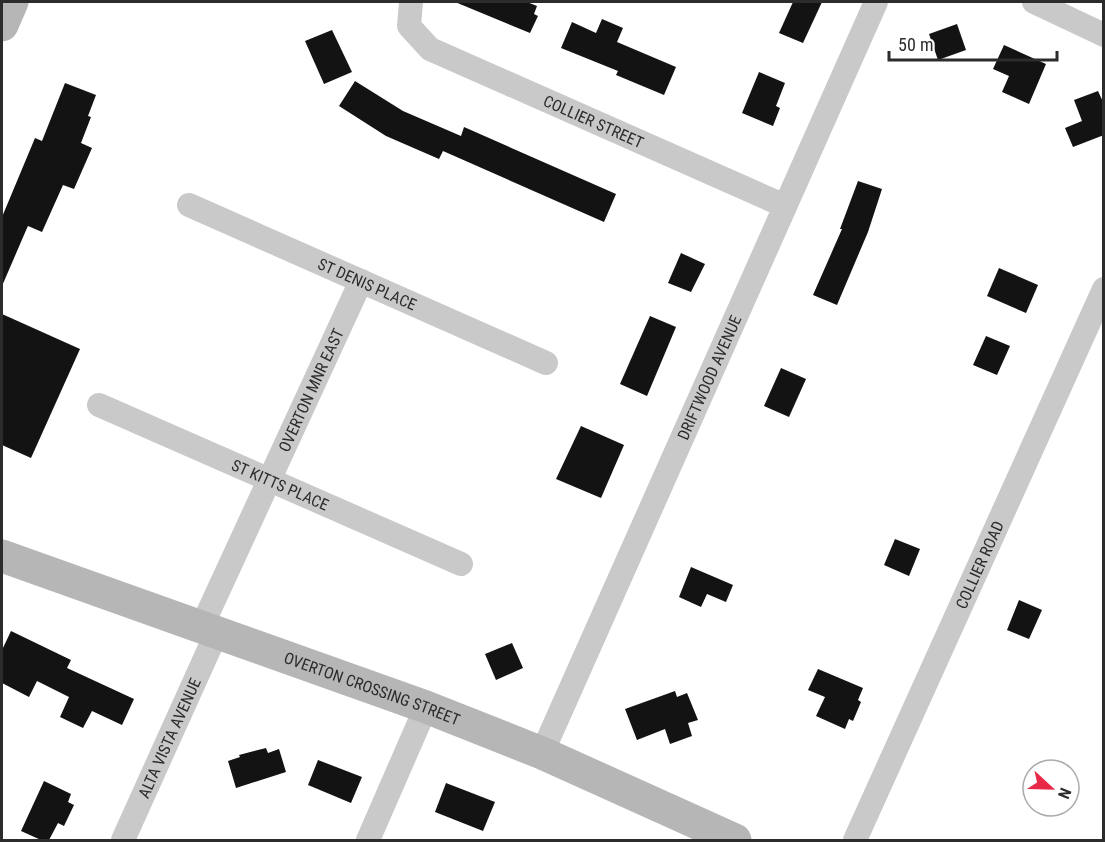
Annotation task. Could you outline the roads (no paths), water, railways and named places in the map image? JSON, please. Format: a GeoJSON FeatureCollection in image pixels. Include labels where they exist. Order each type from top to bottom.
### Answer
{"type":"FeatureCollection","features":[{"type":"Feature","properties":{"kind":"main road"},"geometry":{"type":"LineString","coordinates":[[2,25],[12,2]]}},
{"type":"Feature","properties":{"kind":"main road","name":"OVERTON CROSSING STREET"},"geometry":{"type":"LineString","coordinates":[[2,556],[426,707],[542,753],[735,840]]}},
{"type":"Feature","properties":{"kind":"street","name":"COLLIER STREET"},"geometry":{"type":"LineString","coordinates":[[411,2],[409,27],[430,49],[785,206]]}},
{"type":"Feature","properties":{"kind":"street","name":"DRIFTWOOD AVENUE"},"geometry":{"type":"LineString","coordinates":[[542,753],[876,2]]}},
{"type":"Feature","properties":{"kind":"street"},"geometry":{"type":"LineString","coordinates":[[1034,2],[1104,35]]}},
{"type":"Feature","properties":{"kind":"street","name":"ST DENIS PLACE"},"geometry":{"type":"LineString","coordinates":[[189,205],[546,363]]}},
{"type":"Feature","properties":{"kind":"street","name":"OVERTON MNR EAST"},"geometry":{"type":"LineString","coordinates":[[208,631],[270,480],[361,281]]}},
{"type":"Feature","properties":{"kind":"street","name":"COLLIER ROAD"},"geometry":{"type":"LineString","coordinates":[[855,840],[1104,289]]}},
{"type":"Feature","properties":{"kind":"street","name":"ST KITTS PLACE"},"geometry":{"type":"LineString","coordinates":[[99,405],[461,564]]}},
{"type":"Feature","properties":{"kind":"street","name":"ALTA VISTA AVENUE"},"geometry":{"type":"LineString","coordinates":[[123,840],[208,631]]}},
{"type":"Feature","properties":{"kind":"street"},"geometry":{"type":"LineString","coordinates":[[368,840],[426,707]]}}]}
